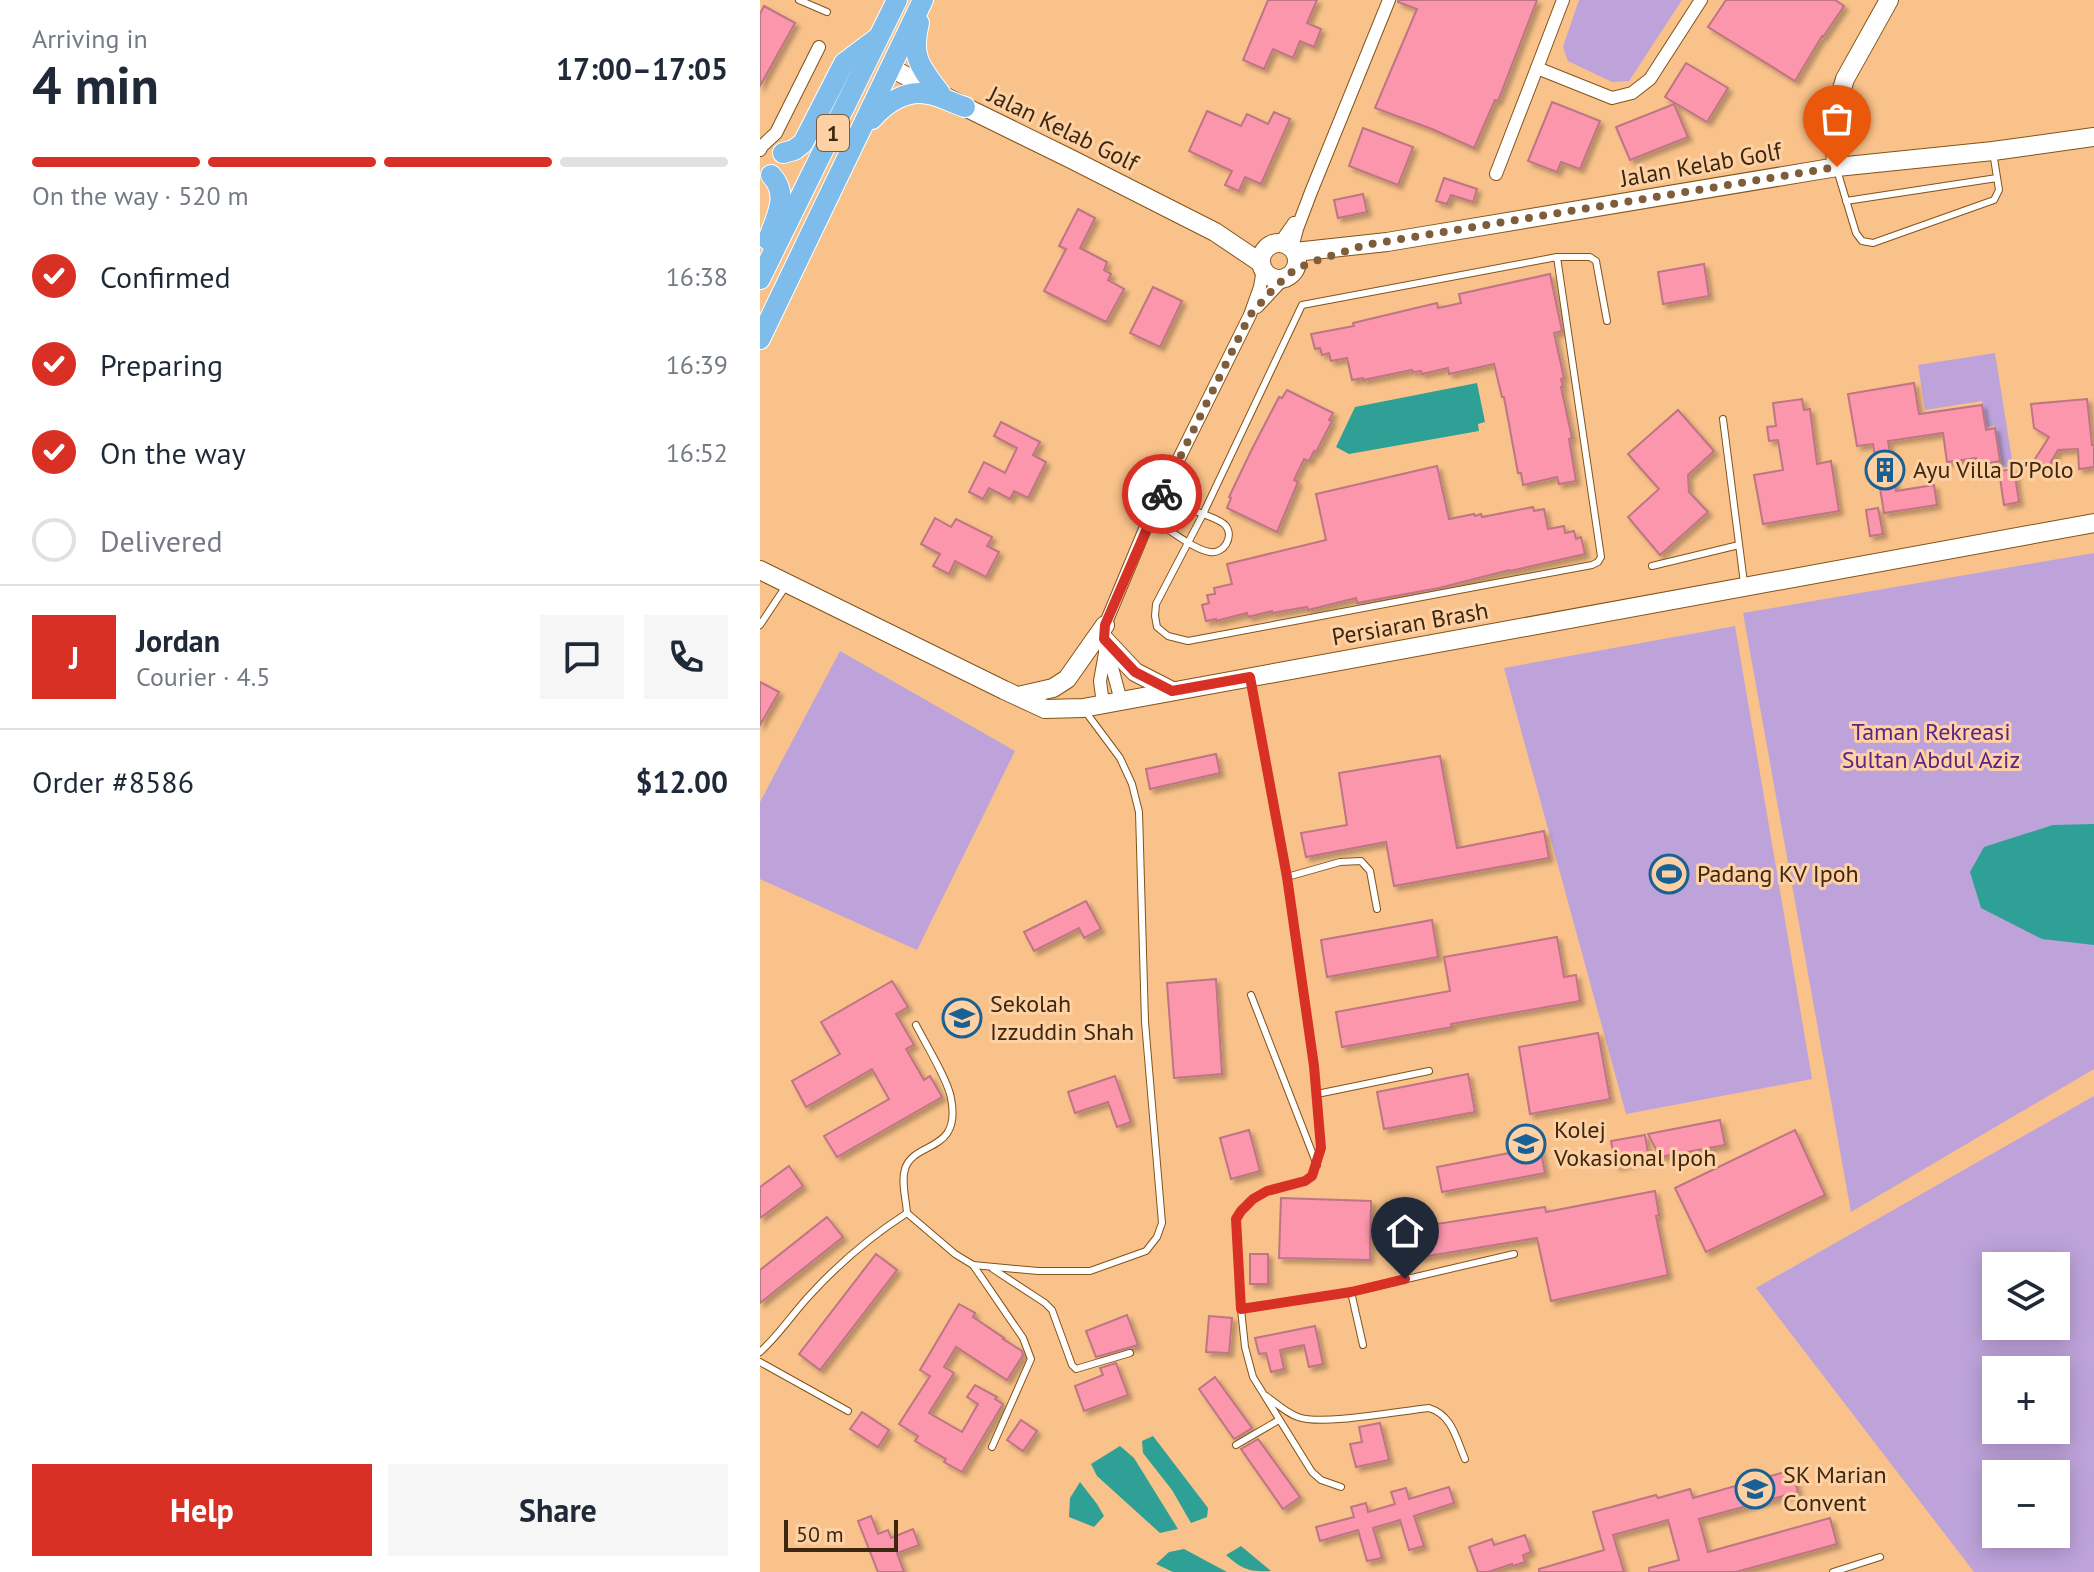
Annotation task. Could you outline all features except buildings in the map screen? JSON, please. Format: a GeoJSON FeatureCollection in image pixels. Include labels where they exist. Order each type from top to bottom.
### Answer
{"type":"FeatureCollection","features":[{"type":"Feature","properties":{"kind":"main road","name":"1"},"geometry":{"type":"LineString","coordinates":[[763,273],[897,0]]}},
{"type":"Feature","properties":{"kind":"main road","name":"1"},"geometry":{"type":"LineString","coordinates":[[760,339],[924,0]]}},
{"type":"Feature","properties":{"kind":"main road"},"geometry":{"type":"LineString","coordinates":[[924,0],[916,48],[919,65],[940,93]]}},
{"type":"Feature","properties":{"kind":"main road"},"geometry":{"type":"LineString","coordinates":[[783,153],[803,143],[844,63],[881,35]]}},
{"type":"Feature","properties":{"kind":"main road"},"geometry":{"type":"LineString","coordinates":[[763,273],[782,258],[867,87],[891,68]]}},
{"type":"Feature","properties":{"kind":"main road"},"geometry":{"type":"LineString","coordinates":[[857,138],[888,102],[908,96],[926,93],[965,107]]}},
{"type":"Feature","properties":{"kind":"main road"},"geometry":{"type":"LineString","coordinates":[[763,273],[782,190],[766,172]]}},
{"type":"Feature","properties":{"kind":"street"},"geometry":{"type":"LineString","coordinates":[[1018,696],[1053,688],[1067,679],[1105,639],[1150,517],[1311,192],[1389,0]]}},
{"type":"Feature","properties":{"kind":"street"},"geometry":{"type":"LineString","coordinates":[[1496,174],[1563,0]]}},
{"type":"Feature","properties":{"kind":"street"},"geometry":{"type":"LineString","coordinates":[[1537,68],[1612,98],[1632,93],[1650,79],[1701,0]]}},
{"type":"Feature","properties":{"kind":"street"},"geometry":{"type":"LineString","coordinates":[[1837,167],[1831,125],[1845,79],[1889,0]]}},
{"type":"Feature","properties":{"kind":"street"},"geometry":{"type":"LineString","coordinates":[[761,147],[776,133],[819,47]]}},
{"type":"Feature","properties":{"kind":"street","name":"Jalan Kelab Golf"},"geometry":{"type":"LineString","coordinates":[[891,68],[1215,232],[1280,259],[1837,167],[2094,137]]}},
{"type":"Feature","properties":{"kind":"street"},"geometry":{"type":"LineString","coordinates":[[761,147],[783,153]]}},
{"type":"Feature","properties":{"kind":"street"},"geometry":{"type":"LineString","coordinates":[[1250,315],[1260,287],[1280,259]]}},
{"type":"Feature","properties":{"kind":"street","name":"Persiaran Brash"},"geometry":{"type":"LineString","coordinates":[[760,570],[1045,709],[1083,708],[2094,523]]}},
{"type":"Feature","properties":{"kind":"street"},"geometry":{"type":"LineString","coordinates":[[1105,639],[1135,672],[1172,691]]}},
{"type":"Feature","properties":{"kind":"street"},"geometry":{"type":"LineString","coordinates":[[1105,639],[1113,671],[1112,702]]}},
{"type":"Feature","properties":{"kind":"lane"},"geometry":{"type":"LineString","coordinates":[[799,0],[827,12]]}},
{"type":"Feature","properties":{"kind":"lane"},"geometry":{"type":"LineString","coordinates":[[1837,167],[1856,233],[1862,241],[1873,243],[1994,200],[1999,190],[1993,151]]}},
{"type":"Feature","properties":{"kind":"lane"},"geometry":{"type":"LineString","coordinates":[[1846,201],[1997,178]]}},
{"type":"Feature","properties":{"kind":"lane"},"geometry":{"type":"LineString","coordinates":[[1557,257],[1601,557],[1598,562],[1188,641],[1168,636],[1157,627],[1156,604],[1203,514],[1302,305],[1557,257],[1590,257],[1596,261],[1607,321]]}},
{"type":"Feature","properties":{"kind":"lane"},"geometry":{"type":"LineString","coordinates":[[1723,419],[1745,587]]}},
{"type":"Feature","properties":{"kind":"lane"},"geometry":{"type":"LineString","coordinates":[[1150,517],[1188,542],[1210,552],[1219,551],[1228,540],[1226,526],[1159,498]]}},
{"type":"Feature","properties":{"kind":"lane"},"geometry":{"type":"LineString","coordinates":[[1652,566],[1739,545]]}},
{"type":"Feature","properties":{"kind":"lane"},"geometry":{"type":"LineString","coordinates":[[760,625],[788,583]]}},
{"type":"Feature","properties":{"kind":"lane"},"geometry":{"type":"LineString","coordinates":[[1250,677],[1287,877],[1317,1094],[1321,1148],[1312,1176],[1305,1181],[1267,1191],[1253,1199],[1236,1219],[1245,1347],[1253,1377],[1312,1472],[1321,1480],[1341,1487]]}},
{"type":"Feature","properties":{"kind":"lane"},"geometry":{"type":"LineString","coordinates":[[973,1265],[1038,1271],[1090,1271],[1146,1251],[1157,1237],[1162,1223],[1145,1022],[1139,812],[1132,784],[1120,758],[1083,708]]}},
{"type":"Feature","properties":{"kind":"lane"},"geometry":{"type":"LineString","coordinates":[[1287,877],[1340,862],[1361,861],[1370,871],[1377,909]]}},
{"type":"Feature","properties":{"kind":"lane"},"geometry":{"type":"LineString","coordinates":[[1251,995],[1317,1165]]}},
{"type":"Feature","properties":{"kind":"lane"},"geometry":{"type":"LineString","coordinates":[[916,1025],[951,1094],[953,1111],[950,1129],[944,1138],[907,1164],[904,1171],[907,1213],[955,1254],[973,1265],[1023,1338],[1031,1359],[992,1447]]}},
{"type":"Feature","properties":{"kind":"lane"},"geometry":{"type":"LineString","coordinates":[[1317,1094],[1429,1071]]}},
{"type":"Feature","properties":{"kind":"lane"},"geometry":{"type":"LineString","coordinates":[[760,1352],[810,1295],[863,1243],[907,1213]]}},
{"type":"Feature","properties":{"kind":"lane"},"geometry":{"type":"LineString","coordinates":[[1241,1309],[1351,1292],[1514,1254]]}},
{"type":"Feature","properties":{"kind":"lane"},"geometry":{"type":"LineString","coordinates":[[989,1267],[1052,1310],[1076,1369],[1130,1353]]}},
{"type":"Feature","properties":{"kind":"lane"},"geometry":{"type":"LineString","coordinates":[[1351,1292],[1363,1345]]}},
{"type":"Feature","properties":{"kind":"lane"},"geometry":{"type":"LineString","coordinates":[[760,1362],[848,1411]]}},
{"type":"Feature","properties":{"kind":"lane"},"geometry":{"type":"LineString","coordinates":[[1263,1394],[1303,1419],[1323,1420],[1429,1408],[1447,1418],[1465,1459]]}},
{"type":"Feature","properties":{"kind":"lane"},"geometry":{"type":"LineString","coordinates":[[1236,1445],[1279,1420]]}},
{"type":"Feature","properties":{"kind":"lane"},"geometry":{"type":"LineString","coordinates":[[1833,1572],[1880,1557]]}},
{"type":"Feature","properties":{"kind":"green space"},"geometry":{"type":"Polygon","coordinates":[[[1579,0],[1682,0],[1629,81],[1612,82],[1568,61],[1563,47],[1579,0]]]}},
{"type":"Feature","properties":{"kind":"green space"},"geometry":{"type":"Polygon","coordinates":[[[1995,353],[2013,466],[2002,468],[1995,426],[1986,427],[1982,401],[1925,410],[1918,365],[1995,353]]]}},
{"type":"Feature","properties":{"kind":"green space","name":"Taman Rekreasi Sultan Abdul Aziz"},"geometry":{"type":"Polygon","coordinates":[[[2094,553],[2094,1069],[1851,1212],[1743,613],[2094,553]]]}},
{"type":"Feature","properties":{"kind":"green space","name":"Padang KV Ipoh"},"geometry":{"type":"Polygon","coordinates":[[[1735,626],[1812,1079],[1626,1114],[1504,668],[1735,626]]]}},
{"type":"Feature","properties":{"kind":"green space"},"geometry":{"type":"Polygon","coordinates":[[[840,651],[1015,751],[917,950],[760,879],[760,802],[840,651]]]}},
{"type":"Feature","properties":{"kind":"green space"},"geometry":{"type":"Polygon","coordinates":[[[2094,1096],[2094,1572],[1974,1572],[1756,1288],[2094,1096]]]}},
{"type":"Feature","properties":{"kind":"water"},"geometry":{"type":"Polygon","coordinates":[[[1477,383],[1485,422],[1478,424],[1479,431],[1349,454],[1336,447],[1355,407],[1477,383]]]}},
{"type":"Feature","properties":{"kind":"water"},"geometry":{"type":"Polygon","coordinates":[[[2094,824],[2094,945],[2042,939],[1981,908],[1970,872],[1984,847],[2053,825],[2094,824]]]}},
{"type":"Feature","properties":{"kind":"water"},"geometry":{"type":"Polygon","coordinates":[[[1153,1436],[1208,1508],[1207,1517],[1191,1523],[1172,1490],[1143,1453],[1142,1441],[1153,1436]]]}},
{"type":"Feature","properties":{"kind":"water"},"geometry":{"type":"Polygon","coordinates":[[[1120,1446],[1134,1458],[1178,1529],[1160,1533],[1097,1476],[1091,1464],[1120,1446]]]}},
{"type":"Feature","properties":{"kind":"water"},"geometry":{"type":"Polygon","coordinates":[[[1080,1482],[1104,1516],[1094,1527],[1069,1517],[1070,1498],[1080,1482]]]}},
{"type":"Feature","properties":{"kind":"water"},"geometry":{"type":"Polygon","coordinates":[[[1241,1546],[1271,1571],[1246,1569],[1226,1555],[1241,1546]]]}},
{"type":"Feature","properties":{"kind":"water"},"geometry":{"type":"Polygon","coordinates":[[[1184,1549],[1227,1572],[1173,1572],[1156,1564],[1169,1552],[1184,1549]]]}},
{"type":"Feature","properties":{"kind":"way so far"},"geometry":{"type":"LineString","coordinates":[[1162,494],[1250,315],[1294,270],[1365,245],[1837,167]]}},
{"type":"Feature","properties":{"kind":"place","name":"Ayu Villa D'Polo"},"geometry":{"type":"Point","coordinates":[1885,470]}},
{"type":"Feature","properties":{"kind":"place","name":"Padang KV Ipoh"},"geometry":{"type":"Point","coordinates":[1669,874]}},
{"type":"Feature","properties":{"kind":"place","name":"Sekolah Izzuddin Shah"},"geometry":{"type":"Point","coordinates":[962,1018]}},
{"type":"Feature","properties":{"kind":"place","name":"Kolej Vokasional Ipoh"},"geometry":{"type":"Point","coordinates":[1526,1144]}},
{"type":"Feature","properties":{"kind":"place","name":"SK Marian Convent"},"geometry":{"type":"Point","coordinates":[1755,1489]}},
{"type":"Feature","properties":{"kind":"route"},"geometry":{"type":"LineString","coordinates":[[1162,494],[1105,625],[1104,639],[1135,672],[1172,691],[1250,677],[1287,877],[1317,1094],[1321,1148],[1312,1176],[1305,1181],[1267,1191],[1253,1199],[1236,1219],[1241,1309],[1351,1292],[1405,1279]]}}]}
